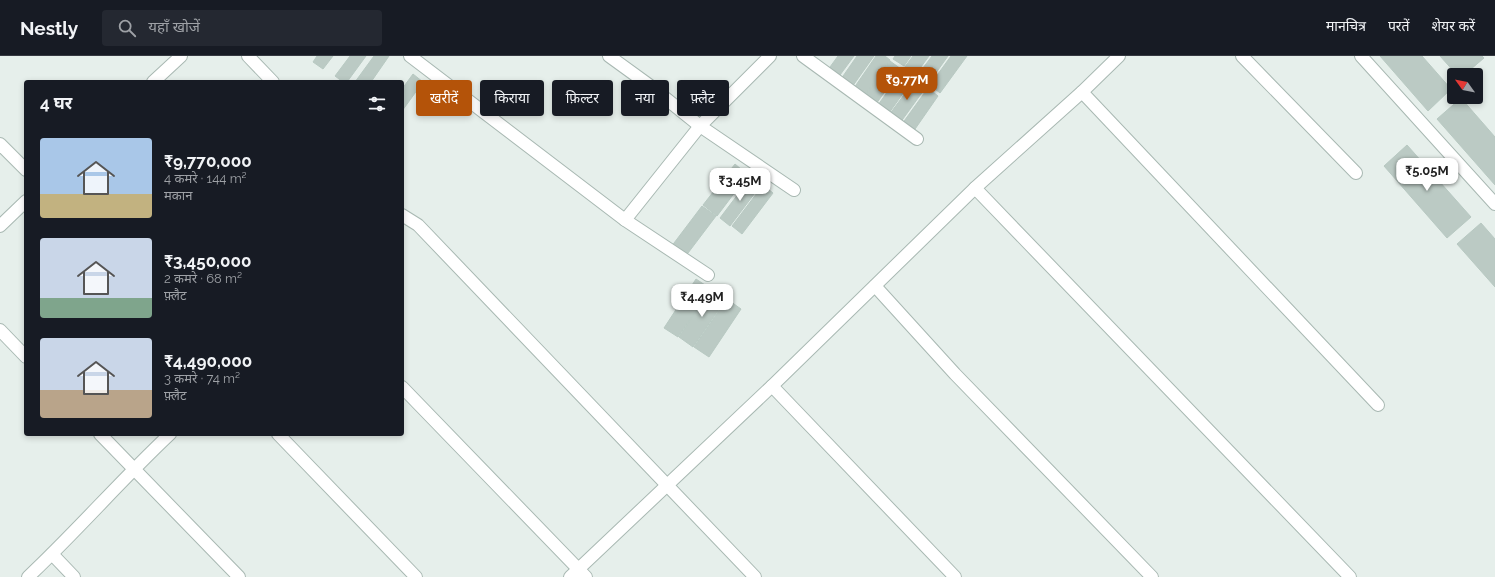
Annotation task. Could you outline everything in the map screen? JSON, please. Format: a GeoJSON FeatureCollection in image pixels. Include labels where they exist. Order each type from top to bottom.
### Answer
{"type":"FeatureCollection","features":[{"type":"Feature","properties":{"kind":"street"},"geometry":{"type":"LineString","coordinates":[[155,80],[181,56]]}},
{"type":"Feature","properties":{"kind":"street"},"geometry":{"type":"LineString","coordinates":[[248,56],[271,80]]}},
{"type":"Feature","properties":{"kind":"street"},"geometry":{"type":"LineString","coordinates":[[410,56],[625,220],[708,275]]}},
{"type":"Feature","properties":{"kind":"street"},"geometry":{"type":"LineString","coordinates":[[609,56],[649,85],[700,126],[794,190]]}},
{"type":"Feature","properties":{"kind":"street"},"geometry":{"type":"LineString","coordinates":[[625,220],[700,126],[770,56]]}},
{"type":"Feature","properties":{"kind":"street"},"geometry":{"type":"LineString","coordinates":[[803,56],[917,139]]}},
{"type":"Feature","properties":{"kind":"street"},"geometry":{"type":"LineString","coordinates":[[404,389],[578,574],[667,485],[772,386],[975,188],[1082,92],[1119,56]]}},
{"type":"Feature","properties":{"kind":"street"},"geometry":{"type":"LineString","coordinates":[[1242,56],[1356,173]]}},
{"type":"Feature","properties":{"kind":"street"},"geometry":{"type":"LineString","coordinates":[[1361,56],[1495,204]]}},
{"type":"Feature","properties":{"kind":"street"},"geometry":{"type":"LineString","coordinates":[[1082,92],[1378,404]]}},
{"type":"Feature","properties":{"kind":"street"},"geometry":{"type":"LineString","coordinates":[[0,144],[24,168]]}},
{"type":"Feature","properties":{"kind":"street"},"geometry":{"type":"LineString","coordinates":[[975,188],[1350,577]]}},
{"type":"Feature","properties":{"kind":"street"},"geometry":{"type":"LineString","coordinates":[[0,226],[24,203]]}},
{"type":"Feature","properties":{"kind":"street"},"geometry":{"type":"LineString","coordinates":[[404,216],[418,225],[755,577]]}},
{"type":"Feature","properties":{"kind":"street"},"geometry":{"type":"LineString","coordinates":[[875,286],[955,374],[1152,577]]}},
{"type":"Feature","properties":{"kind":"street"},"geometry":{"type":"LineString","coordinates":[[0,330],[24,355]]}},
{"type":"Feature","properties":{"kind":"street"},"geometry":{"type":"LineString","coordinates":[[772,386],[955,577]]}},
{"type":"Feature","properties":{"kind":"street"},"geometry":{"type":"LineString","coordinates":[[102,436],[239,577]]}},
{"type":"Feature","properties":{"kind":"street"},"geometry":{"type":"LineString","coordinates":[[28,577],[133,469],[168,436]]}},
{"type":"Feature","properties":{"kind":"street"},"geometry":{"type":"LineString","coordinates":[[280,436],[416,577]]}},
{"type":"Feature","properties":{"kind":"street"},"geometry":{"type":"LineString","coordinates":[[52,554],[74,577]]}},
{"type":"Feature","properties":{"kind":"building"},"geometry":{"type":"Polygon","coordinates":[[[317,56],[333,56],[323,69],[313,62],[317,56]]]}},
{"type":"Feature","properties":{"kind":"building"},"geometry":{"type":"Polygon","coordinates":[[[350,56],[366,56],[348,80],[340,80],[335,76],[350,56]]]}},
{"type":"Feature","properties":{"kind":"building"},"geometry":{"type":"Polygon","coordinates":[[[374,56],[389,56],[372,80],[356,80],[374,56]]]}},
{"type":"Feature","properties":{"kind":"building"},"geometry":{"type":"Polygon","coordinates":[[[838,56],[854,56],[840,75],[830,67],[838,56]]]}},
{"type":"Feature","properties":{"kind":"building"},"geometry":{"type":"Polygon","coordinates":[[[857,56],[874,56],[852,87],[841,79],[857,56]]]}},
{"type":"Feature","properties":{"kind":"building"},"geometry":{"type":"Polygon","coordinates":[[[876,56],[885,56],[890,60],[865,95],[854,88],[876,56]]]}},
{"type":"Feature","properties":{"kind":"building"},"geometry":{"type":"Polygon","coordinates":[[[895,56],[911,56],[904,66],[893,59],[895,56]]]}},
{"type":"Feature","properties":{"kind":"building"},"geometry":{"type":"Polygon","coordinates":[[[913,56],[929,56],[915,75],[904,68],[913,56]]]}},
{"type":"Feature","properties":{"kind":"building"},"geometry":{"type":"Polygon","coordinates":[[[932,56],[948,56],[928,84],[917,76],[932,56]]]}},
{"type":"Feature","properties":{"kind":"building"},"geometry":{"type":"Polygon","coordinates":[[[951,56],[967,56],[940,93],[930,85],[951,56]]]}},
{"type":"Feature","properties":{"kind":"building"},"geometry":{"type":"Polygon","coordinates":[[[1380,56],[1422,56],[1447,84],[1447,93],[1428,111],[1380,56]]]}},
{"type":"Feature","properties":{"kind":"building"},"geometry":{"type":"Polygon","coordinates":[[[1440,56],[1482,56],[1484,58],[1472,68],[1451,68],[1440,56]]]}},
{"type":"Feature","properties":{"kind":"building"},"geometry":{"type":"Polygon","coordinates":[[[890,61],[901,69],[876,104],[865,96],[890,61]]]}},
{"type":"Feature","properties":{"kind":"building"},"geometry":{"type":"Polygon","coordinates":[[[903,70],[914,78],[889,113],[878,105],[903,70]]]}},
{"type":"Feature","properties":{"kind":"building"},"geometry":{"type":"Polygon","coordinates":[[[413,74],[420,80],[416,80],[416,92],[404,108],[404,86],[413,74]]]}},
{"type":"Feature","properties":{"kind":"building"},"geometry":{"type":"Polygon","coordinates":[[[915,80],[926,87],[900,123],[889,115],[915,80]]]}},
{"type":"Feature","properties":{"kind":"building"},"geometry":{"type":"Polygon","coordinates":[[[928,88],[938,96],[913,132],[902,124],[928,88]]]}},
{"type":"Feature","properties":{"kind":"building"},"geometry":{"type":"Polygon","coordinates":[[[1454,104],[1466,104],[1495,137],[1495,185],[1437,119],[1454,104]]]}},
{"type":"Feature","properties":{"kind":"building"},"geometry":{"type":"Polygon","coordinates":[[[1407,145],[1471,217],[1447,238],[1384,166],[1407,145]]]}},
{"type":"Feature","properties":{"kind":"building"},"geometry":{"type":"Polygon","coordinates":[[[735,164],[748,175],[717,216],[703,205],[735,164]]]}},
{"type":"Feature","properties":{"kind":"building"},"geometry":{"type":"Polygon","coordinates":[[[751,177],[761,185],[730,226],[720,218],[751,177]]]}},
{"type":"Feature","properties":{"kind":"building"},"geometry":{"type":"Polygon","coordinates":[[[763,185],[773,193],[742,234],[732,226],[763,185]]]}},
{"type":"Feature","properties":{"kind":"building"},"geometry":{"type":"Polygon","coordinates":[[[702,206],[716,216],[685,257],[671,247],[702,206]]]}},
{"type":"Feature","properties":{"kind":"building"},"geometry":{"type":"Polygon","coordinates":[[[1481,223],[1495,239],[1495,287],[1457,244],[1481,223]]]}},
{"type":"Feature","properties":{"kind":"building"},"geometry":{"type":"Polygon","coordinates":[[[696,279],[711,289],[678,337],[664,328],[696,279]]]}},
{"type":"Feature","properties":{"kind":"building"},"geometry":{"type":"Polygon","coordinates":[[[711,289],[726,299],[693,347],[679,337],[711,289]]]}},
{"type":"Feature","properties":{"kind":"building"},"geometry":{"type":"Polygon","coordinates":[[[727,299],[741,309],[709,357],[694,347],[727,299]]]}}]}
